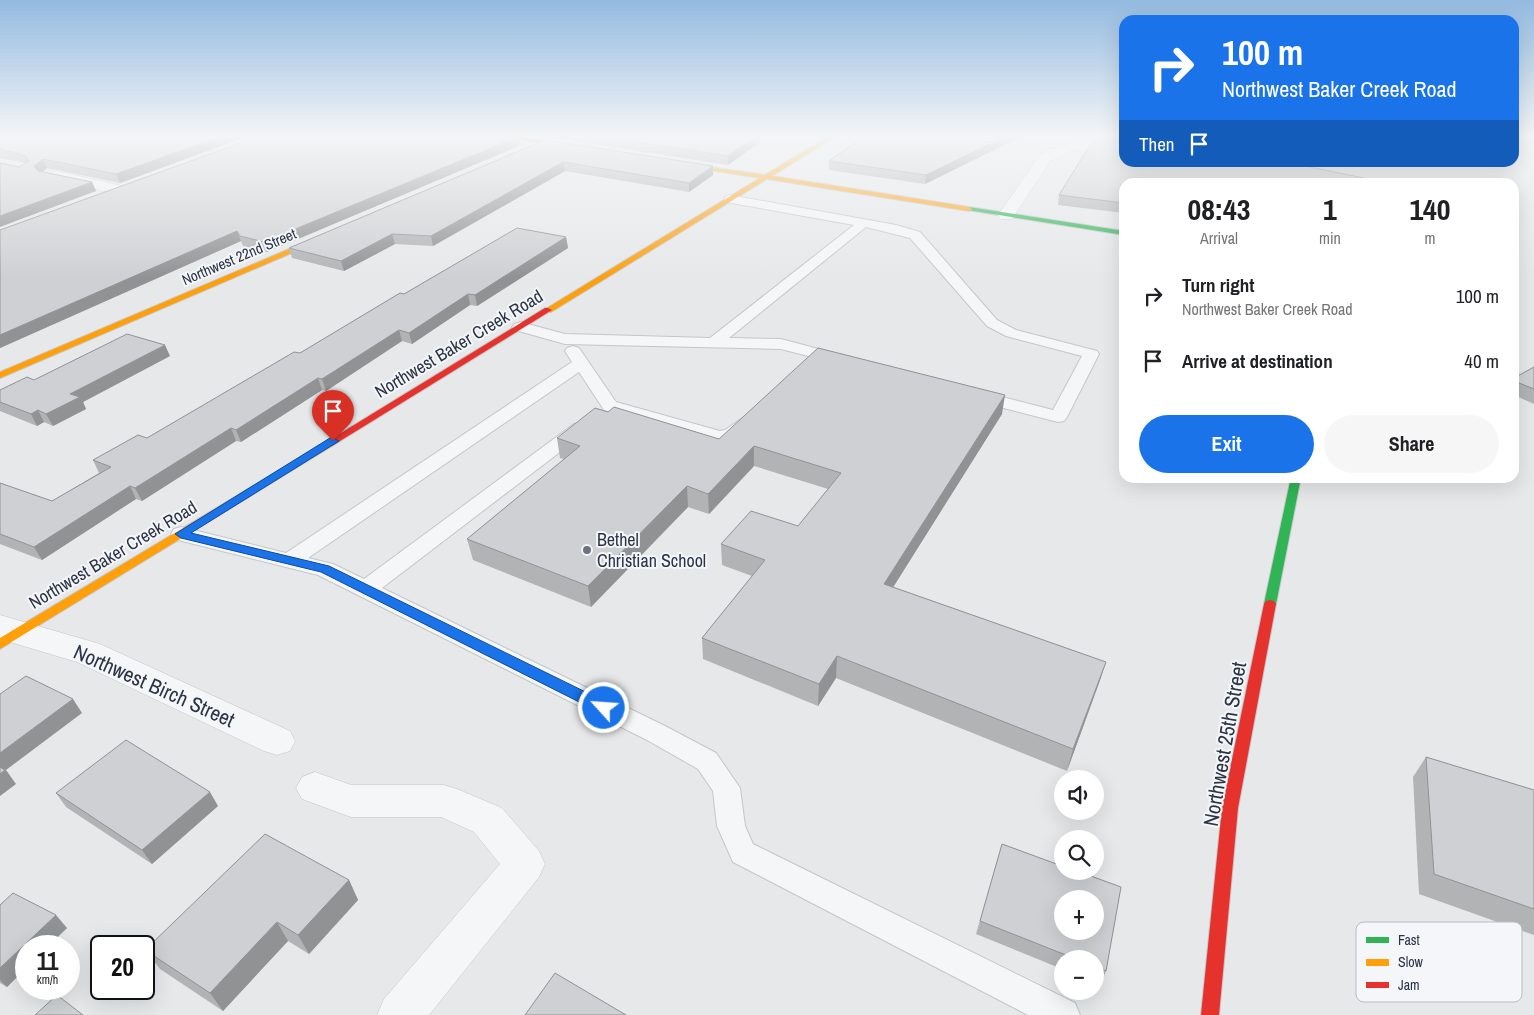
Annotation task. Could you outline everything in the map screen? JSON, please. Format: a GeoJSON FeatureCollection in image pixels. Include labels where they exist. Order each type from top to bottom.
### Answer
{"type":"FeatureCollection","features":[{"type":"Feature","properties":{"kind":"street"},"geometry":{"type":"LineString","coordinates":[[89,183],[121,190]]}},
{"type":"Feature","properties":{"kind":"street"},"geometry":{"type":"LineString","coordinates":[[93,200],[138,183]]}},
{"type":"Feature","properties":{"kind":"street","name":"Northwest Baker Creek Road"},"geometry":{"type":"LineString","coordinates":[[6,634],[181,534],[755,183]]}},
{"type":"Feature","properties":{"kind":"street"},"geometry":{"type":"LineString","coordinates":[[806,183],[1119,232]]}},
{"type":"Feature","properties":{"kind":"street"},"geometry":{"type":"LineString","coordinates":[[1006,215],[1028,183]]}},
{"type":"Feature","properties":{"kind":"street","name":"Northwest 22nd Street"},"geometry":{"type":"LineString","coordinates":[[0,376],[336,232]]}},
{"type":"Feature","properties":{"kind":"street","name":"Northwest 25th Street"},"geometry":{"type":"LineString","coordinates":[[1210,1015],[1230,808],[1253,684],[1295,483]]}},
{"type":"Feature","properties":{"kind":"street","name":"Northwest Birch Street"},"geometry":{"type":"LineString","coordinates":[[6,634],[88,653],[277,741]]}},
{"type":"Feature","properties":{"kind":"street"},"geometry":{"type":"LineString","coordinates":[[316,788],[351,801],[444,801],[488,820],[525,864],[400,1015]]}},
{"type":"Feature","properties":{"kind":"lane"},"geometry":{"type":"LineString","coordinates":[[730,198],[896,229],[914,235],[992,323],[1012,333],[1092,354],[1058,417],[962,392]]}},
{"type":"Feature","properties":{"kind":"lane"},"geometry":{"type":"LineString","coordinates":[[716,341],[864,223]]}},
{"type":"Feature","properties":{"kind":"lane"},"geometry":{"type":"LineString","coordinates":[[520,327],[565,339],[781,344],[852,362]]}},
{"type":"Feature","properties":{"kind":"lane"},"geometry":{"type":"LineString","coordinates":[[565,339],[610,406],[720,436],[731,434],[757,412]]}},
{"type":"Feature","properties":{"kind":"lane"},"geometry":{"type":"LineString","coordinates":[[805,367],[818,354]]}},
{"type":"Feature","properties":{"kind":"lane"},"geometry":{"type":"LineString","coordinates":[[290,560],[581,363]]}},
{"type":"Feature","properties":{"kind":"lane"},"geometry":{"type":"LineString","coordinates":[[366,590],[610,406]]}},
{"type":"Feature","properties":{"kind":"lane"},"geometry":{"type":"LineString","coordinates":[[181,534],[325,569],[656,733],[707,761],[726,788],[731,826],[743,853],[1063,1015]]}},
{"type":"Feature","properties":{"kind":"building"},"geometry":{"type":"Polygon","coordinates":[[[0,183],[88,183],[0,216],[0,183]]]}},
{"type":"Feature","properties":{"kind":"building"},"geometry":{"type":"Polygon","coordinates":[[[129,183],[406,183],[264,242],[240,236],[237,231],[0,335],[0,230],[129,183]]]}},
{"type":"Feature","properties":{"kind":"building"},"geometry":{"type":"Polygon","coordinates":[[[442,183],[525,183],[431,236],[392,234],[341,261],[289,248],[442,183]]]}},
{"type":"Feature","properties":{"kind":"building"},"geometry":{"type":"Polygon","coordinates":[[[1066,183],[1119,183],[1119,202],[1059,195],[1066,183]]]}},
{"type":"Feature","properties":{"kind":"building"},"geometry":{"type":"Polygon","coordinates":[[[517,228],[566,237],[475,295],[468,294],[409,333],[399,330],[322,379],[318,378],[236,430],[231,428],[135,488],[130,486],[34,547],[0,534],[0,483],[52,501],[111,467],[93,460],[138,435],[147,438],[294,352],[300,353],[400,293],[404,294],[517,228]]]}},
{"type":"Feature","properties":{"kind":"building"},"geometry":{"type":"Polygon","coordinates":[[[127,334],[165,345],[70,394],[80,397],[46,414],[38,410],[31,414],[0,402],[0,390],[27,377],[34,380],[127,334]]]}},
{"type":"Feature","properties":{"kind":"building"},"geometry":{"type":"Polygon","coordinates":[[[818,348],[1005,395],[884,584],[1106,662],[1073,749],[837,656],[819,684],[702,638],[765,560],[721,544],[751,511],[798,526],[841,473],[754,446],[708,494],[687,486],[588,586],[467,539],[580,446],[557,438],[595,408],[608,412],[614,407],[719,439],[818,348]]]}},
{"type":"Feature","properties":{"kind":"building"},"geometry":{"type":"Polygon","coordinates":[[[1534,367],[1534,389],[1519,383],[1519,375],[1534,367]]]}},
{"type":"Feature","properties":{"kind":"building"},"geometry":{"type":"Polygon","coordinates":[[[26,676],[73,699],[0,753],[0,694],[26,676]]]}},
{"type":"Feature","properties":{"kind":"building"},"geometry":{"type":"Polygon","coordinates":[[[126,740],[210,792],[142,850],[56,793],[126,740]]]}},
{"type":"Feature","properties":{"kind":"building"},"geometry":{"type":"Polygon","coordinates":[[[1426,757],[1534,790],[1534,909],[1434,874],[1426,757]]]}},
{"type":"Feature","properties":{"kind":"building"},"geometry":{"type":"Polygon","coordinates":[[[0,767],[5,770],[0,774],[0,767]]]}},
{"type":"Feature","properties":{"kind":"building"},"geometry":{"type":"Polygon","coordinates":[[[265,834],[349,880],[298,935],[277,922],[210,993],[155,957],[155,940],[265,834]]]}},
{"type":"Feature","properties":{"kind":"building"},"geometry":{"type":"Polygon","coordinates":[[[1002,844],[1054,863],[1054,880],[1102,880],[1121,887],[1106,971],[1104,970],[1104,950],[1054,950],[980,921],[1002,844]]]}},
{"type":"Feature","properties":{"kind":"building"},"geometry":{"type":"Polygon","coordinates":[[[13,893],[56,915],[35,935],[15,935],[15,954],[0,968],[0,905],[13,893]]]}},
{"type":"Feature","properties":{"kind":"building"},"geometry":{"type":"Polygon","coordinates":[[[555,973],[626,1015],[525,1015],[555,973]]]}},
{"type":"Feature","properties":{"kind":"building"},"geometry":{"type":"Polygon","coordinates":[[[52,1000],[64,1000],[83,1015],[35,1015],[52,1000]]]}},
{"type":"Feature","properties":{"kind":"traffic: fast"},"geometry":{"type":"LineString","coordinates":[[969,209],[1119,232]]}},
{"type":"Feature","properties":{"kind":"traffic: fast"},"geometry":{"type":"LineString","coordinates":[[1270,604],[1295,483]]}},
{"type":"Feature","properties":{"kind":"traffic: slow"},"geometry":{"type":"LineString","coordinates":[[548,310],[755,183]]}},
{"type":"Feature","properties":{"kind":"traffic: slow"},"geometry":{"type":"LineString","coordinates":[[806,183],[969,209]]}},
{"type":"Feature","properties":{"kind":"traffic: slow"},"geometry":{"type":"LineString","coordinates":[[0,375],[325,237]]}},
{"type":"Feature","properties":{"kind":"traffic: slow"},"geometry":{"type":"LineString","coordinates":[[0,644],[328,444]]}},
{"type":"Feature","properties":{"kind":"traffic: jam"},"geometry":{"type":"LineString","coordinates":[[328,444],[548,310]]}},
{"type":"Feature","properties":{"kind":"traffic: jam"},"geometry":{"type":"LineString","coordinates":[[1210,1015],[1230,808],[1270,604]]}},
{"type":"Feature","properties":{"kind":"place","name":"Bethel Christian School"},"geometry":{"type":"Point","coordinates":[587,550]}},
{"type":"Feature","properties":{"kind":"route"},"geometry":{"type":"LineString","coordinates":[[333,441],[181,534],[325,569],[604,708]]}}]}
